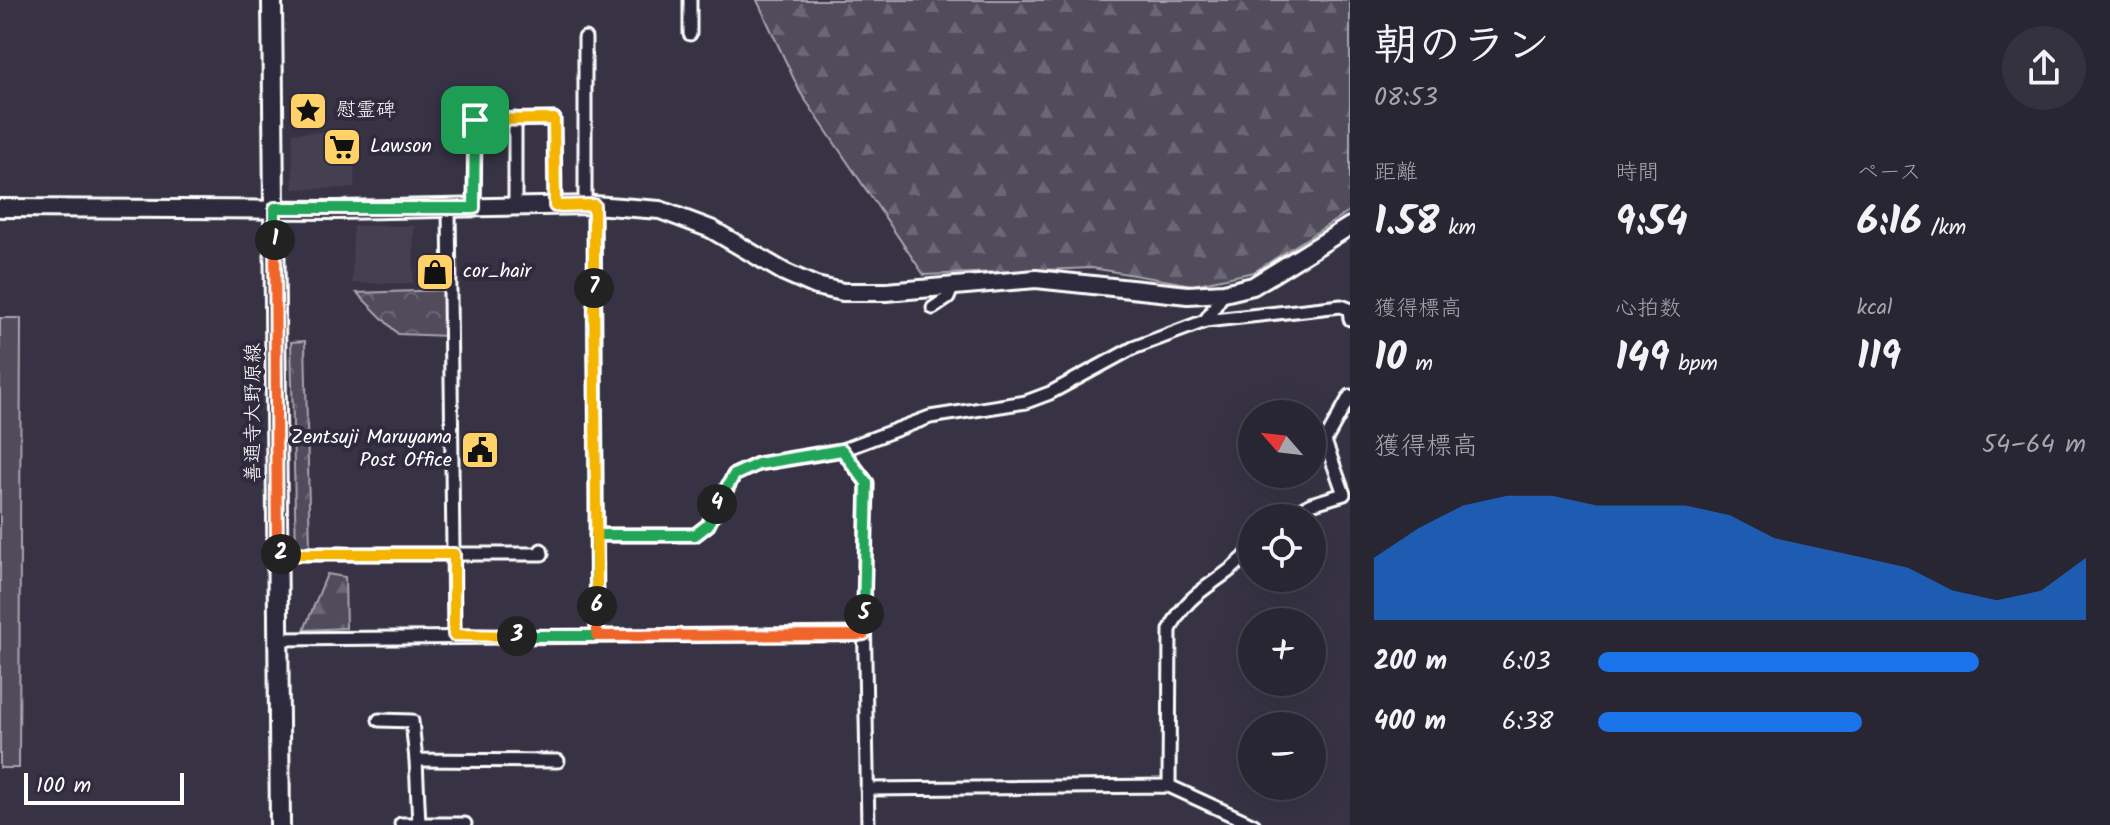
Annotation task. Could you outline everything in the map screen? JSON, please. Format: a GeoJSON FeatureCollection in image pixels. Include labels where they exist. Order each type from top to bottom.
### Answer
{"type":"FeatureCollection","features":[{"type":"Feature","properties":{"kind":"main road","name":"善通寺大野原線"},"geometry":{"type":"LineString","coordinates":[[272,0],[280,825]]}},
{"type":"Feature","properties":{"kind":"street"},"geometry":{"type":"LineString","coordinates":[[690,0],[690,34]]}},
{"type":"Feature","properties":{"kind":"street"},"geometry":{"type":"LineString","coordinates":[[585,38],[597,636]]}},
{"type":"Feature","properties":{"kind":"street"},"geometry":{"type":"LineString","coordinates":[[474,208],[475,120],[515,119],[554,119],[555,206]]}},
{"type":"Feature","properties":{"kind":"street"},"geometry":{"type":"LineString","coordinates":[[515,119],[515,207]]}},
{"type":"Feature","properties":{"kind":"street"},"geometry":{"type":"LineString","coordinates":[[0,208],[474,208],[589,205],[660,210],[687,218],[784,272],[816,286],[843,292],[1036,279],[1188,295],[1224,293],[1253,286],[1350,226]]}},
{"type":"Feature","properties":{"kind":"street"},"geometry":{"type":"LineString","coordinates":[[449,208],[454,635]]}},
{"type":"Feature","properties":{"kind":"street"},"geometry":{"type":"LineString","coordinates":[[933,308],[948,298],[953,286]]}},
{"type":"Feature","properties":{"kind":"street"},"geometry":{"type":"LineString","coordinates":[[1205,321],[1224,293]]}},
{"type":"Feature","properties":{"kind":"street"},"geometry":{"type":"LineString","coordinates":[[596,535],[695,535],[708,525],[734,475],[758,464],[842,450],[930,417],[1026,402],[1050,393],[1133,348],[1205,321],[1341,306],[1349,309],[1350,319]]}},
{"type":"Feature","properties":{"kind":"street"},"geometry":{"type":"LineString","coordinates":[[1311,504],[1344,494],[1325,441],[1350,396]]}},
{"type":"Feature","properties":{"kind":"street"},"geometry":{"type":"LineString","coordinates":[[842,450],[867,483],[864,634],[868,825]]}},
{"type":"Feature","properties":{"kind":"street"},"geometry":{"type":"LineString","coordinates":[[277,554],[542,554],[541,550]]}},
{"type":"Feature","properties":{"kind":"street"},"geometry":{"type":"LineString","coordinates":[[1169,786],[1170,630],[1179,609],[1191,595],[1225,577],[1238,564]]}},
{"type":"Feature","properties":{"kind":"street"},"geometry":{"type":"LineString","coordinates":[[279,639],[454,635],[864,634]]}},
{"type":"Feature","properties":{"kind":"street"},"geometry":{"type":"LineString","coordinates":[[379,720],[412,721],[418,824]]}},
{"type":"Feature","properties":{"kind":"street"},"geometry":{"type":"LineString","coordinates":[[416,760],[558,761]]}},
{"type":"Feature","properties":{"kind":"street"},"geometry":{"type":"LineString","coordinates":[[867,789],[1169,786],[1254,825]]}},
{"type":"Feature","properties":{"kind":"street"},"geometry":{"type":"LineString","coordinates":[[401,824],[465,824]]}},
{"type":"Feature","properties":{"kind":"shaded area"},"geometry":{"type":"Polygon","coordinates":[[[354,131],[354,188],[293,189],[293,133],[354,131]]]}},
{"type":"Feature","properties":{"kind":"shaded area"},"geometry":{"type":"Polygon","coordinates":[[[353,226],[414,226],[413,283],[352,283],[353,226]]]}},
{"type":"Feature","properties":{"kind":"green space"},"geometry":{"type":"Polygon","coordinates":[[[757,0],[1350,0],[1350,211],[1254,272],[1193,285],[1092,268],[924,275],[800,92],[757,0]]]}},
{"type":"Feature","properties":{"kind":"green space"},"geometry":{"type":"Polygon","coordinates":[[[448,290],[448,336],[398,334],[357,293],[448,290]]]}},
{"type":"Feature","properties":{"kind":"green space"},"geometry":{"type":"Polygon","coordinates":[[[0,318],[21,318],[19,768],[0,768],[0,318]]]}},
{"type":"Feature","properties":{"kind":"green space"},"geometry":{"type":"Polygon","coordinates":[[[305,341],[310,548],[296,549],[291,342],[305,341]]]}},
{"type":"Feature","properties":{"kind":"green space"},"geometry":{"type":"Polygon","coordinates":[[[327,574],[345,577],[346,628],[304,630],[327,574]]]}},
{"type":"Feature","properties":{"kind":"place","name":"慰霊碑"},"geometry":{"type":"Point","coordinates":[308,111]}},
{"type":"Feature","properties":{"kind":"place","name":"Lawson"},"geometry":{"type":"Point","coordinates":[342,147]}},
{"type":"Feature","properties":{"kind":"place","name":"cor_hair"},"geometry":{"type":"Point","coordinates":[435,272]}},
{"type":"Feature","properties":{"kind":"place","name":"Zentsuji Maruyama Post Office"},"geometry":{"type":"Point","coordinates":[480,450]}},
{"type":"Feature","properties":{"kind":"route"},"geometry":{"type":"LineString","coordinates":[[475,120],[474,208],[275,208],[277,554],[454,554],[454,635],[597,636],[596,535],[695,535],[708,525],[734,475],[758,464],[842,450],[867,483],[864,634],[597,636],[596,535],[594,205],[555,206],[554,119],[475,120]]}}]}
